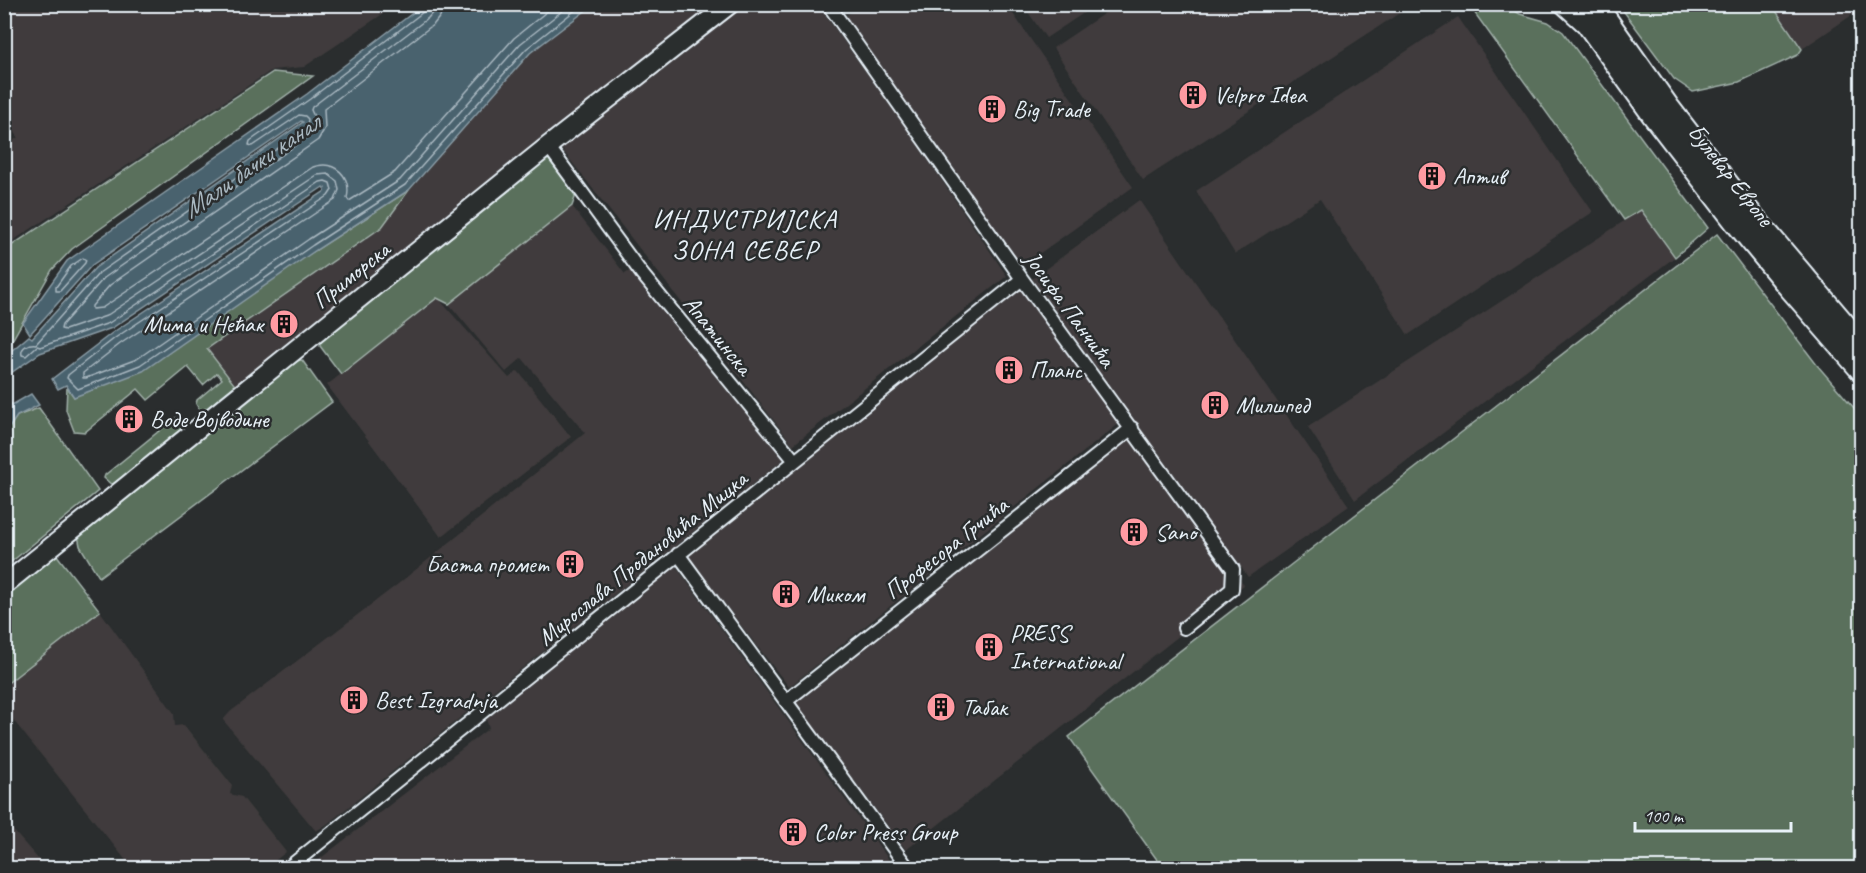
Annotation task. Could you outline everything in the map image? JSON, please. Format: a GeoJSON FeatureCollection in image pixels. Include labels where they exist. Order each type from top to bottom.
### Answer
{"type":"FeatureCollection","features":[{"type":"Feature","properties":{"kind":"main road","name":"Булевар Европе"},"geometry":{"type":"LineString","coordinates":[[1565,4],[1586,23],[1653,116],[1734,221],[1790,290],[1862,372]]}},
{"type":"Feature","properties":{"kind":"main road","name":"Булевар Европе"},"geometry":{"type":"LineString","coordinates":[[1596,4],[1669,107],[1750,212],[1862,344]]}},
{"type":"Feature","properties":{"kind":"street","name":"Приморска"},"geometry":{"type":"LineString","coordinates":[[4,585],[548,146],[730,4]]}},
{"type":"Feature","properties":{"kind":"street","name":"Јосифа Панчића"},"geometry":{"type":"LineString","coordinates":[[828,4],[1022,279],[1233,569],[1232,589],[1184,628]]}},
{"type":"Feature","properties":{"kind":"street","name":"Апатинска"},"geometry":{"type":"LineString","coordinates":[[548,146],[642,274],[795,461]]}},
{"type":"Feature","properties":{"kind":"street","name":"Мирослава Продановића Мицка"},"geometry":{"type":"LineString","coordinates":[[288,868],[498,702],[678,554],[1022,279]]}},
{"type":"Feature","properties":{"kind":"street","name":"Професора Грчића"},"geometry":{"type":"LineString","coordinates":[[786,700],[1132,428]]}},
{"type":"Feature","properties":{"kind":"street"},"geometry":{"type":"LineString","coordinates":[[678,554],[786,700],[904,867]]}},
{"type":"Feature","properties":{"kind":"shaded area"},"geometry":{"type":"Polygon","coordinates":[[[861,4],[1007,5],[1133,187],[1022,266],[844,17],[861,4]]]}},
{"type":"Feature","properties":{"kind":"shaded area","name":"Velpro Idea"},"geometry":{"type":"Polygon","coordinates":[[[1118,4],[1412,5],[1143,180],[1053,48],[1118,4]]]}},
{"type":"Feature","properties":{"kind":"shaded area"},"geometry":{"type":"Polygon","coordinates":[[[4,5],[396,5],[304,67],[272,70],[5,246],[5,147],[18,137],[5,117],[4,5]]]}},
{"type":"Feature","properties":{"kind":"shaded area"},"geometry":{"type":"Polygon","coordinates":[[[593,5],[719,5],[237,388],[206,349],[382,227],[409,190],[530,53],[593,5]]]}},
{"type":"Feature","properties":{"kind":"shaded area"},"geometry":{"type":"Polygon","coordinates":[[[742,5],[818,5],[904,125],[1007,276],[793,445],[560,147],[742,5]]]}},
{"type":"Feature","properties":{"kind":"shaded area"},"geometry":{"type":"Polygon","coordinates":[[[1023,5],[1096,5],[1046,38],[1023,5]]]}},
{"type":"Feature","properties":{"kind":"shaded area"},"geometry":{"type":"Polygon","coordinates":[[[1772,5],[1861,5],[1861,9],[1802,49],[1772,5]]]}},
{"type":"Feature","properties":{"kind":"shaded area"},"geometry":{"type":"Polygon","coordinates":[[[1458,17],[1593,212],[1408,335],[1320,199],[1235,254],[1196,191],[1458,17]]]}},
{"type":"Feature","properties":{"kind":"shaded area"},"geometry":{"type":"Polygon","coordinates":[[[1139,200],[1349,506],[1248,577],[1032,279],[1139,200]]]}},
{"type":"Feature","properties":{"kind":"shaded area"},"geometry":{"type":"Polygon","coordinates":[[[572,206],[625,274],[632,269],[784,459],[316,831],[223,720],[230,712],[398,584],[585,433],[522,358],[506,372],[449,304],[572,206]]]}},
{"type":"Feature","properties":{"kind":"shaded area"},"geometry":{"type":"Polygon","coordinates":[[[1641,210],[1675,257],[1355,500],[1308,427],[1641,210]]]}},
{"type":"Feature","properties":{"kind":"shaded area"},"geometry":{"type":"Polygon","coordinates":[[[1021,289],[1120,423],[789,687],[686,555],[1021,289]]]}},
{"type":"Feature","properties":{"kind":"shaded area"},"geometry":{"type":"Polygon","coordinates":[[[438,298],[509,378],[518,371],[571,437],[441,537],[327,385],[438,298]]]}},
{"type":"Feature","properties":{"kind":"shaded area"},"geometry":{"type":"Polygon","coordinates":[[[1129,437],[1244,585],[906,850],[795,702],[1129,437]]]}},
{"type":"Feature","properties":{"kind":"shaded area"},"geometry":{"type":"Polygon","coordinates":[[[675,565],[890,861],[879,868],[308,868],[489,728],[486,719],[675,565]]]}},
{"type":"Feature","properties":{"kind":"shaded area"},"geometry":{"type":"Polygon","coordinates":[[[100,611],[174,713],[175,726],[184,725],[232,785],[230,794],[242,797],[286,852],[266,868],[132,868],[5,710],[5,685],[100,611]]]}},
{"type":"Feature","properties":{"kind":"shaded area"},"geometry":{"type":"Polygon","coordinates":[[[5,821],[46,868],[5,868],[5,821]]]}},
{"type":"Feature","properties":{"kind":"green space"},"geometry":{"type":"Polygon","coordinates":[[[1469,5],[1505,5],[1520,14],[1548,22],[1563,32],[1708,228],[1675,257],[1641,210],[1624,220],[1469,5]]]}},
{"type":"Feature","properties":{"kind":"green space"},"geometry":{"type":"Polygon","coordinates":[[[1619,5],[1772,5],[1802,49],[1798,55],[1739,82],[1693,92],[1674,79],[1619,5]]]}},
{"type":"Feature","properties":{"kind":"green space"},"geometry":{"type":"Polygon","coordinates":[[[273,72],[313,76],[72,249],[52,270],[10,344],[5,348],[5,250],[273,72]]]}},
{"type":"Feature","properties":{"kind":"green space"},"geometry":{"type":"Polygon","coordinates":[[[547,157],[576,195],[572,206],[449,304],[437,298],[341,374],[320,346],[322,338],[547,157]]]}},
{"type":"Feature","properties":{"kind":"green space"},"geometry":{"type":"Polygon","coordinates":[[[409,190],[382,227],[207,349],[237,388],[202,414],[196,404],[197,400],[222,379],[217,373],[203,385],[188,367],[148,400],[138,389],[85,432],[74,431],[66,410],[67,387],[74,397],[316,250],[409,190]]]}},
{"type":"Feature","properties":{"kind":"green space"},"geometry":{"type":"Polygon","coordinates":[[[1717,234],[1817,365],[1861,416],[1861,868],[1163,868],[1069,737],[1717,234]]]}},
{"type":"Feature","properties":{"kind":"green space"},"geometry":{"type":"Polygon","coordinates":[[[302,360],[332,402],[99,577],[80,546],[78,535],[295,361],[302,360]]]}},
{"type":"Feature","properties":{"kind":"green space"},"geometry":{"type":"Polygon","coordinates":[[[39,408],[98,491],[5,567],[5,434],[17,416],[39,408]]]}},
{"type":"Feature","properties":{"kind":"green space"},"geometry":{"type":"Polygon","coordinates":[[[175,418],[180,418],[184,423],[184,429],[112,485],[104,478],[105,475],[175,418]]]}},
{"type":"Feature","properties":{"kind":"green space"},"geometry":{"type":"Polygon","coordinates":[[[56,554],[100,611],[5,685],[5,595],[56,554]]]}},
{"type":"Feature","properties":{"kind":"water","name":"Мали бачки канал"},"geometry":{"type":"Polygon","coordinates":[[[423,5],[593,5],[530,53],[409,190],[316,250],[143,371],[74,397],[66,385],[58,389],[52,379],[112,333],[325,191],[325,188],[323,187],[112,328],[40,353],[5,377],[5,356],[29,336],[32,338],[95,268],[303,122],[301,121],[92,265],[30,334],[23,323],[67,261],[307,94],[423,5]]]}},
{"type":"Feature","properties":{"kind":"water"},"geometry":{"type":"Polygon","coordinates":[[[31,394],[39,405],[17,416],[5,434],[5,406],[10,402],[12,405],[31,394]]]}},
{"type":"Feature","properties":{"kind":"place","name":"Velpro Idea"},"geometry":{"type":"Point","coordinates":[1193,95]}},
{"type":"Feature","properties":{"kind":"place","name":"Big Trade"},"geometry":{"type":"Point","coordinates":[992,109]}},
{"type":"Feature","properties":{"kind":"place","name":"Аптив"},"geometry":{"type":"Point","coordinates":[1432,176]}},
{"type":"Feature","properties":{"kind":"place","name":"Мима и Нећак"},"geometry":{"type":"Point","coordinates":[284,324]}},
{"type":"Feature","properties":{"kind":"place","name":"Планс"},"geometry":{"type":"Point","coordinates":[1009,370]}},
{"type":"Feature","properties":{"kind":"place","name":"Милшпед"},"geometry":{"type":"Point","coordinates":[1215,405]}},
{"type":"Feature","properties":{"kind":"place","name":"Воде Војводине"},"geometry":{"type":"Point","coordinates":[129,419]}},
{"type":"Feature","properties":{"kind":"place","name":"Sano"},"geometry":{"type":"Point","coordinates":[1134,532]}},
{"type":"Feature","properties":{"kind":"place","name":"Баста промет"},"geometry":{"type":"Point","coordinates":[570,564]}},
{"type":"Feature","properties":{"kind":"place","name":"Миком"},"geometry":{"type":"Point","coordinates":[786,594]}},
{"type":"Feature","properties":{"kind":"place","name":"PRESS International"},"geometry":{"type":"Point","coordinates":[989,647]}},
{"type":"Feature","properties":{"kind":"place","name":"Best Izgradnja"},"geometry":{"type":"Point","coordinates":[354,700]}},
{"type":"Feature","properties":{"kind":"place","name":"Табак"},"geometry":{"type":"Point","coordinates":[941,707]}},
{"type":"Feature","properties":{"kind":"place","name":"Color Press Group"},"geometry":{"type":"Point","coordinates":[793,832]}},
{"type":"Feature","properties":{"kind":"district","name":"ИНДУСТРИЈСКА ЗОНА СЕВЕР"},"geometry":{"type":"Point","coordinates":[745,234]}}]}
